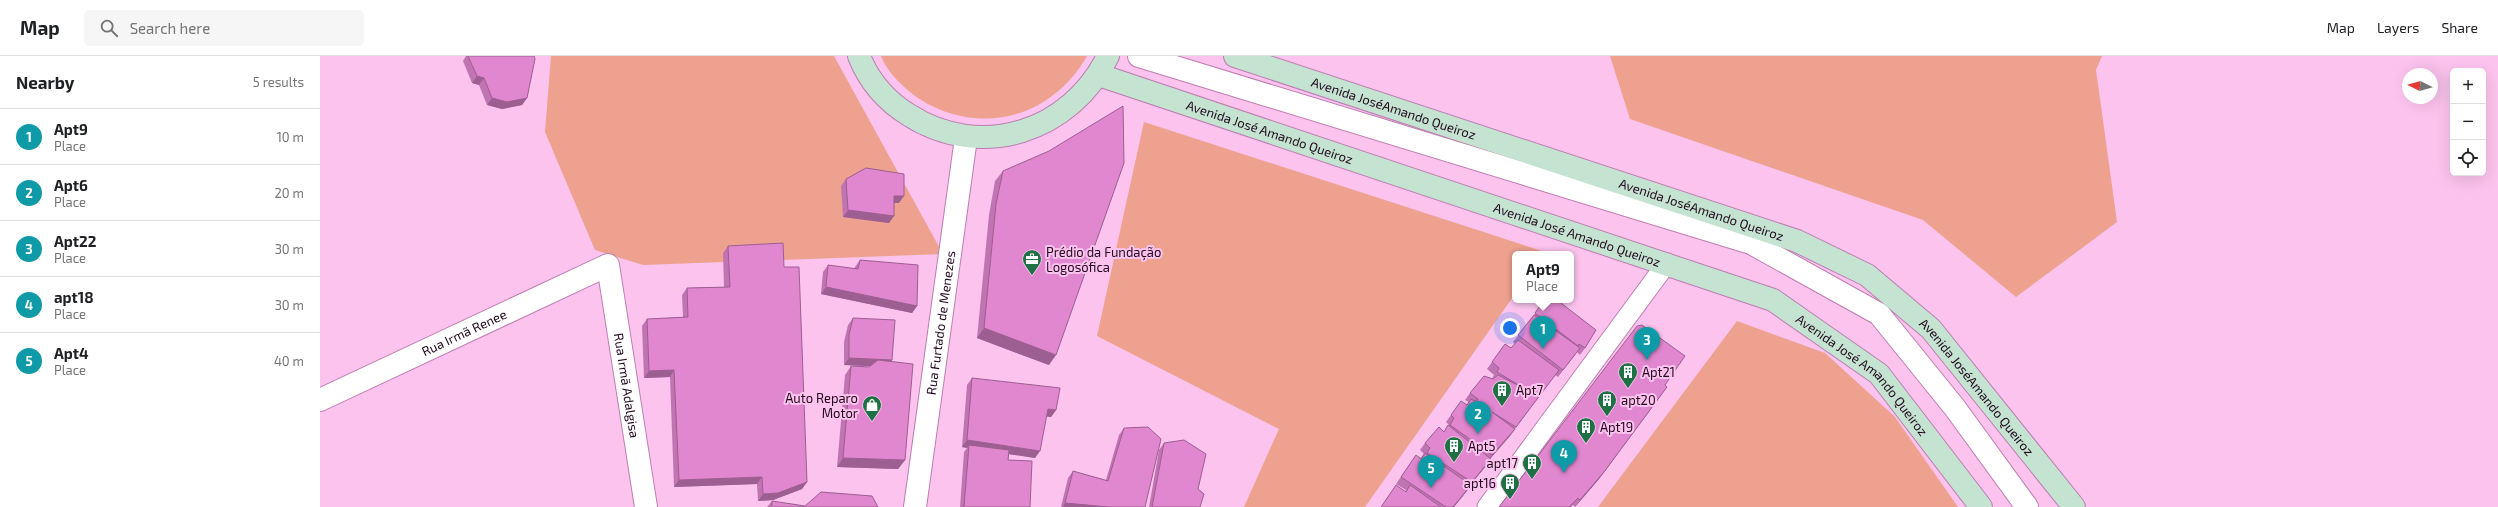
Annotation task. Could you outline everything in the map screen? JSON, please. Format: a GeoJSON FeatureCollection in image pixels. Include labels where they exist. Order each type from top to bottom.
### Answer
{"type":"FeatureCollection","features":[{"type":"Feature","properties":{"kind":"main road"},"geometry":{"type":"LineString","coordinates":[[859,56],[865,72],[891,104],[926,126],[966,138],[1004,137],[1041,125],[1073,104],[1103,65]]}},
{"type":"Feature","properties":{"kind":"main road","name":"Avenida JoséAmando Queiroz"},"geometry":{"type":"LineString","coordinates":[[1235,56],[1797,241],[1867,275],[1931,329],[2074,507]]}},
{"type":"Feature","properties":{"kind":"main road","name":"Avenida José Amando Queiroz"},"geometry":{"type":"LineString","coordinates":[[1103,65],[1772,300],[1878,374],[1981,507]]}},
{"type":"Feature","properties":{"kind":"street"},"geometry":{"type":"LineString","coordinates":[[1139,56],[1751,243],[1879,314],[1955,408],[2027,507]]}},
{"type":"Feature","properties":{"kind":"street","name":"Rua Furtado de Menezes"},"geometry":{"type":"LineString","coordinates":[[915,507],[966,138]]}},
{"type":"Feature","properties":{"kind":"street","name":"Rua Irmã Renee"},"geometry":{"type":"LineString","coordinates":[[320,400],[608,265]]}},
{"type":"Feature","properties":{"kind":"street","name":"Rua Irmã Adalgisa"},"geometry":{"type":"LineString","coordinates":[[608,265],[646,507]]}},
{"type":"Feature","properties":{"kind":"lane"},"geometry":{"type":"LineString","coordinates":[[1487,507],[1667,263]]}},
{"type":"Feature","properties":{"kind":"shaded area"},"geometry":{"type":"Polygon","coordinates":[[[551,56],[834,56],[943,254],[643,265],[595,250],[545,132],[551,56]]]}},
{"type":"Feature","properties":{"kind":"shaded area"},"geometry":{"type":"Polygon","coordinates":[[[881,56],[1087,56],[1072,77],[1055,94],[1035,106],[1014,115],[991,118],[968,117],[944,111],[921,100],[898,81],[888,69],[881,56]]]}},
{"type":"Feature","properties":{"kind":"shaded area"},"geometry":{"type":"Polygon","coordinates":[[[1610,56],[2102,56],[2096,70],[2117,222],[2016,297],[1923,220],[1630,119],[1610,56]]]}},
{"type":"Feature","properties":{"kind":"shaded area"},"geometry":{"type":"Polygon","coordinates":[[[1144,122],[1542,251],[1512,251],[1512,298],[1365,507],[1244,507],[1279,429],[1097,336],[1144,122]]]}},
{"type":"Feature","properties":{"kind":"shaded area"},"geometry":{"type":"Polygon","coordinates":[[[1737,321],[1825,353],[1895,417],[1958,507],[1598,507],[1737,321]]]}},
{"type":"Feature","properties":{"kind":"building"},"geometry":{"type":"Polygon","coordinates":[[[468,56],[534,56],[535,59],[527,98],[507,102],[492,98],[484,78],[477,76],[468,56]]]}},
{"type":"Feature","properties":{"kind":"building","name":"Prédio da Fundação Logosófica"},"geometry":{"type":"Polygon","coordinates":[[[1123,106],[1124,163],[1056,355],[984,328],[996,204],[1003,171],[1049,151],[1123,106]]]}},
{"type":"Feature","properties":{"kind":"building"},"geometry":{"type":"Polygon","coordinates":[[[866,168],[904,174],[904,196],[894,196],[894,216],[848,210],[846,179],[866,168]]]}},
{"type":"Feature","properties":{"kind":"building"},"geometry":{"type":"Polygon","coordinates":[[[783,243],[784,267],[799,267],[807,482],[778,493],[763,494],[762,477],[679,480],[674,370],[649,371],[647,319],[688,317],[687,288],[730,287],[728,246],[783,243]]]}},
{"type":"Feature","properties":{"kind":"building"},"geometry":{"type":"Polygon","coordinates":[[[860,260],[918,265],[917,306],[826,287],[828,265],[858,269],[860,260]]]}},
{"type":"Feature","properties":{"kind":"building"},"geometry":{"type":"Polygon","coordinates":[[[1542,303],[1561,303],[1596,330],[1585,348],[1579,344],[1578,346],[1535,313],[1542,303]]]}},
{"type":"Feature","properties":{"kind":"building"},"geometry":{"type":"Polygon","coordinates":[[[1534,315],[1580,348],[1563,370],[1518,335],[1534,315]]]}},
{"type":"Feature","properties":{"kind":"building"},"geometry":{"type":"Polygon","coordinates":[[[853,318],[895,320],[892,360],[849,358],[849,335],[853,318]]]}},
{"type":"Feature","properties":{"kind":"building"},"geometry":{"type":"Polygon","coordinates":[[[1642,325],[1685,356],[1665,385],[1667,387],[1604,472],[1580,500],[1578,498],[1569,507],[1499,507],[1637,326],[1642,325]]]}},
{"type":"Feature","properties":{"kind":"building"},"geometry":{"type":"Polygon","coordinates":[[[1518,340],[1559,370],[1516,427],[1492,412],[1515,429],[1492,455],[1450,425],[1454,418],[1451,415],[1461,401],[1467,405],[1471,399],[1476,402],[1478,399],[1470,393],[1484,376],[1493,379],[1498,375],[1527,390],[1497,372],[1499,368],[1492,362],[1505,344],[1511,348],[1518,340]]]}},
{"type":"Feature","properties":{"kind":"building","name":"Auto Reparo Motor"},"geometry":{"type":"Polygon","coordinates":[[[878,360],[913,364],[905,460],[843,458],[851,366],[869,367],[878,360]]]}},
{"type":"Feature","properties":{"kind":"building"},"geometry":{"type":"Polygon","coordinates":[[[972,378],[1060,388],[1056,410],[1048,409],[1040,451],[967,440],[972,378]]]}},
{"type":"Feature","properties":{"kind":"building","name":"Apt5"},"geometry":{"type":"Polygon","coordinates":[[[1448,425],[1491,459],[1472,482],[1427,453],[1430,448],[1425,443],[1439,427],[1444,432],[1448,425]]]}},
{"type":"Feature","properties":{"kind":"building"},"geometry":{"type":"Polygon","coordinates":[[[1148,427],[1161,439],[1145,507],[1109,507],[1065,503],[1073,471],[1108,481],[1124,428],[1148,427]]]}},
{"type":"Feature","properties":{"kind":"building"},"geometry":{"type":"Polygon","coordinates":[[[1184,440],[1206,454],[1198,489],[1204,494],[1200,507],[1152,507],[1164,443],[1184,440]]]}},
{"type":"Feature","properties":{"kind":"building"},"geometry":{"type":"Polygon","coordinates":[[[969,445],[1009,450],[1008,460],[1032,461],[1030,507],[964,507],[969,445]]]}},
{"type":"Feature","properties":{"kind":"building"},"geometry":{"type":"Polygon","coordinates":[[[1425,453],[1471,485],[1453,507],[1446,507],[1401,477],[1416,455],[1421,459],[1425,453]]]}},
{"type":"Feature","properties":{"kind":"building"},"geometry":{"type":"Polygon","coordinates":[[[1396,485],[1406,492],[1410,485],[1441,507],[1381,507],[1396,485]]]}},
{"type":"Feature","properties":{"kind":"building"},"geometry":{"type":"Polygon","coordinates":[[[821,492],[872,496],[878,507],[772,507],[772,501],[805,506],[821,492]]]}},
{"type":"Feature","properties":{"kind":"place","name":"Prédio da Fundação Logosófica"},"geometry":{"type":"Point","coordinates":[1032,276]}},
{"type":"Feature","properties":{"kind":"place","name":"Apt9"},"geometry":{"type":"Point","coordinates":[1543,349]}},
{"type":"Feature","properties":{"kind":"place","name":"Apt22"},"geometry":{"type":"Point","coordinates":[1647,360]}},
{"type":"Feature","properties":{"kind":"place","name":"Apt21"},"geometry":{"type":"Point","coordinates":[1628,389]}},
{"type":"Feature","properties":{"kind":"place","name":"Apt7"},"geometry":{"type":"Point","coordinates":[1502,407]}},
{"type":"Feature","properties":{"kind":"place","name":"apt20"},"geometry":{"type":"Point","coordinates":[1607,417]}},
{"type":"Feature","properties":{"kind":"place","name":"Auto Reparo Motor"},"geometry":{"type":"Point","coordinates":[872,422]}},
{"type":"Feature","properties":{"kind":"place","name":"Apt6"},"geometry":{"type":"Point","coordinates":[1478,434]}},
{"type":"Feature","properties":{"kind":"place","name":"Apt19"},"geometry":{"type":"Point","coordinates":[1586,444]}},
{"type":"Feature","properties":{"kind":"place","name":"Apt5"},"geometry":{"type":"Point","coordinates":[1454,463]}},
{"type":"Feature","properties":{"kind":"place","name":"apt18"},"geometry":{"type":"Point","coordinates":[1564,473]}},
{"type":"Feature","properties":{"kind":"place","name":"apt17"},"geometry":{"type":"Point","coordinates":[1532,480]}},
{"type":"Feature","properties":{"kind":"place","name":"Apt4"},"geometry":{"type":"Point","coordinates":[1431,488]}},
{"type":"Feature","properties":{"kind":"place","name":"apt16"},"geometry":{"type":"Point","coordinates":[1510,500]}}]}
